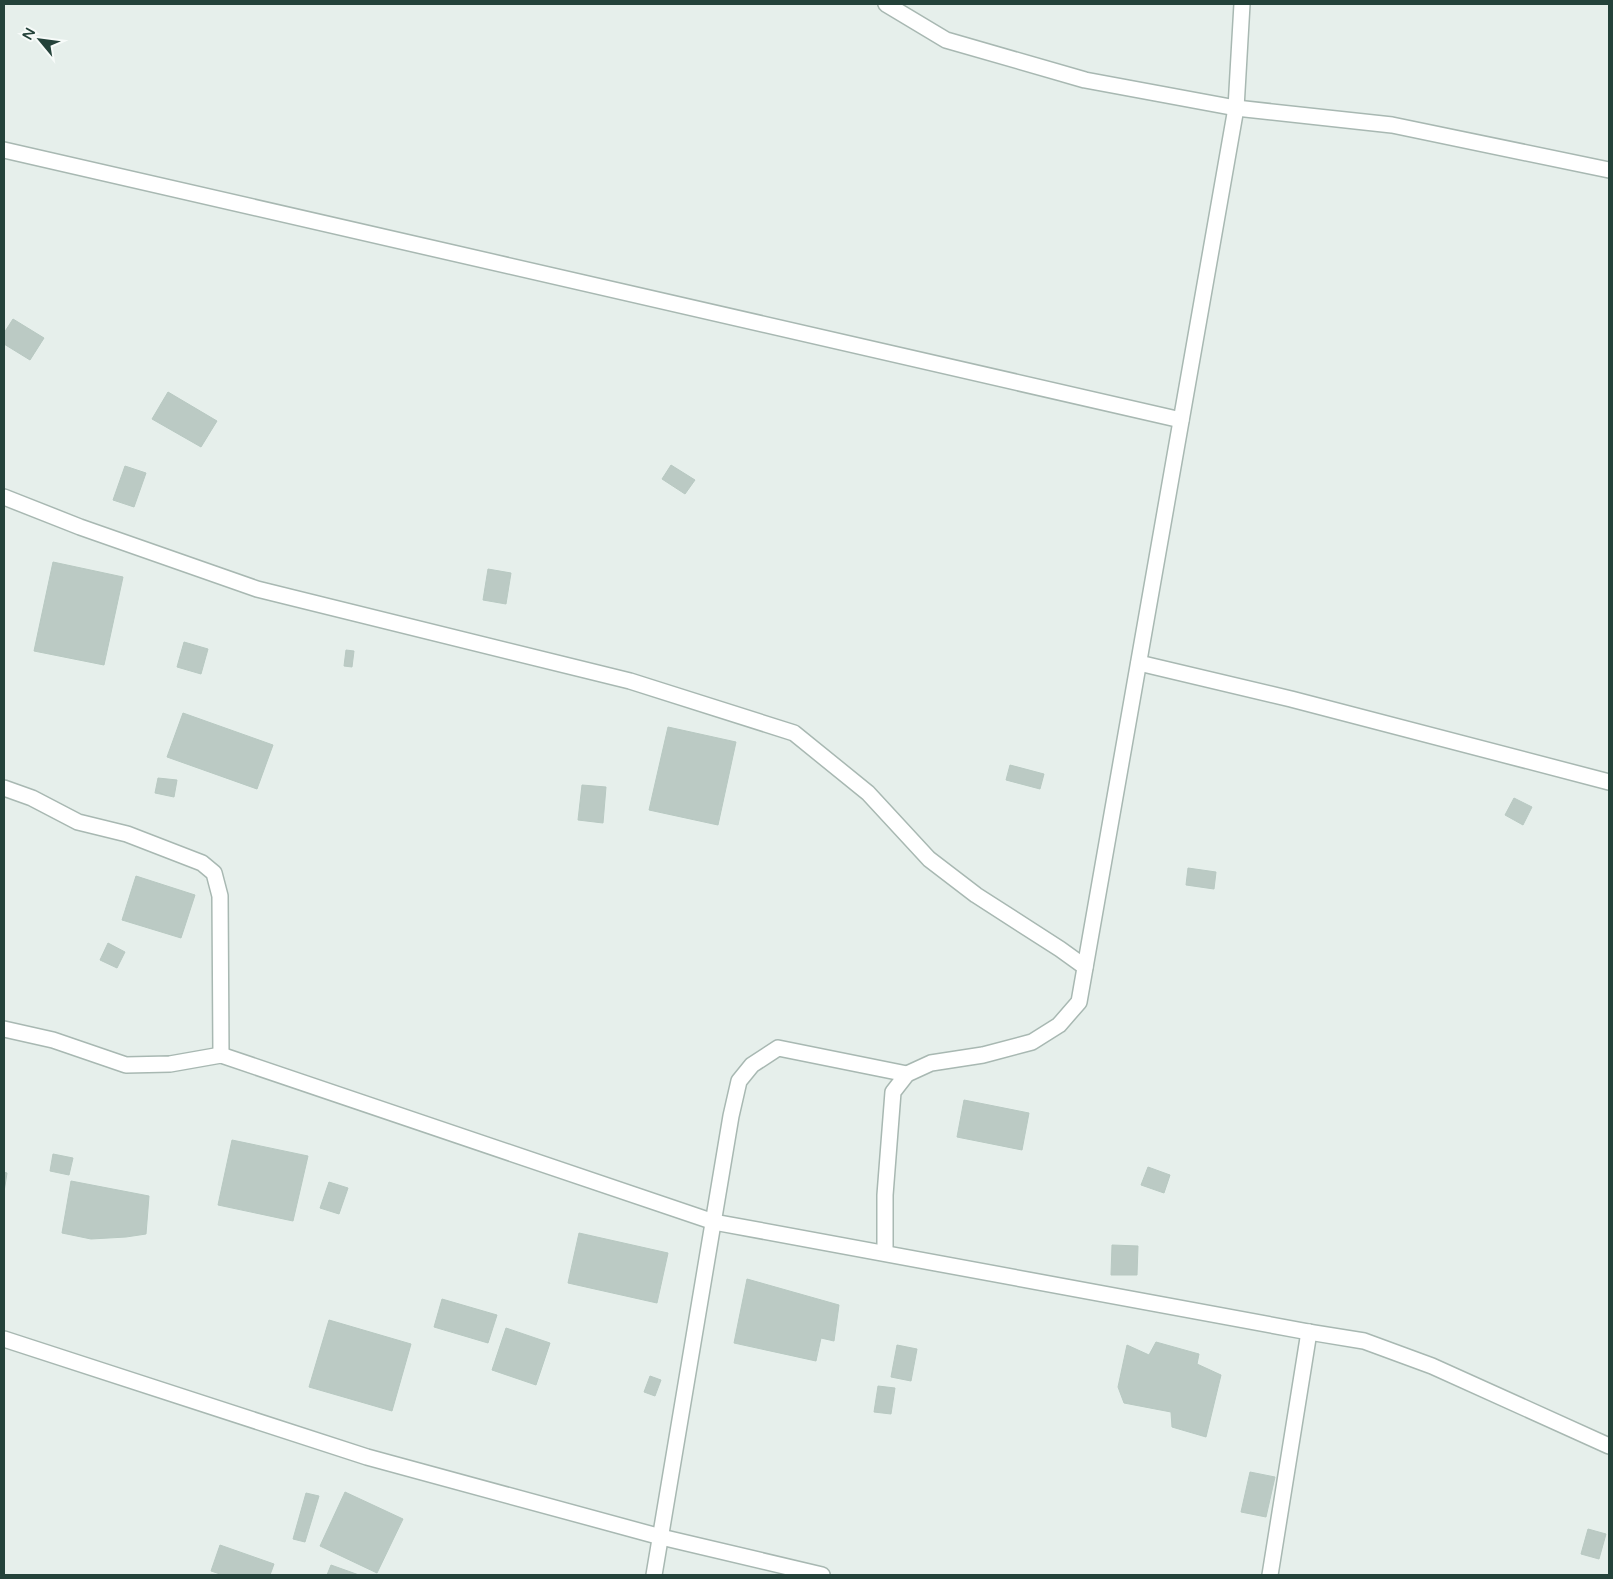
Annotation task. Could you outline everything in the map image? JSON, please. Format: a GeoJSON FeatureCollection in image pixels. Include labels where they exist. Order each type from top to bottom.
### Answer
{"type":"FeatureCollection","features":[{"type":"Feature","properties":{"kind":"street"},"geometry":{"type":"LineString","coordinates":[[886,4],[946,40],[1085,80],[1236,108],[1392,125],[1609,170]]}},
{"type":"Feature","properties":{"kind":"street"},"geometry":{"type":"LineString","coordinates":[[885,1253],[884,1195],[893,1092],[907,1074],[931,1063],[983,1055],[1032,1042],[1059,1025],[1079,1002],[1236,108],[1242,4]]}},
{"type":"Feature","properties":{"kind":"street"},"geometry":{"type":"LineString","coordinates":[[4,150],[1181,420]]}},
{"type":"Feature","properties":{"kind":"street"},"geometry":{"type":"LineString","coordinates":[[4,497],[80,527],[257,589],[630,681],[794,733],[868,794],[929,859],[976,895],[1053,944],[1085,967]]}},
{"type":"Feature","properties":{"kind":"street"},"geometry":{"type":"LineString","coordinates":[[1139,663],[1291,699],[1609,782]]}},
{"type":"Feature","properties":{"kind":"street"},"geometry":{"type":"LineString","coordinates":[[4,788],[32,798],[78,822],[127,834],[202,863],[214,873],[220,896],[221,1055]]}},
{"type":"Feature","properties":{"kind":"street"},"geometry":{"type":"LineString","coordinates":[[4,1029],[52,1040],[126,1065],[170,1064],[221,1055],[714,1222],[1364,1341],[1432,1366],[1609,1446]]}},
{"type":"Feature","properties":{"kind":"street"},"geometry":{"type":"LineString","coordinates":[[654,1575],[731,1116],[739,1081],[752,1065],[778,1048],[907,1074]]}},
{"type":"Feature","properties":{"kind":"street"},"geometry":{"type":"LineString","coordinates":[[1270,1575],[1308,1332]]}},
{"type":"Feature","properties":{"kind":"street"},"geometry":{"type":"LineString","coordinates":[[4,1340],[367,1457],[661,1537],[822,1575]]}},
{"type":"Feature","properties":{"kind":"building"},"geometry":{"type":"Polygon","coordinates":[[[13,319],[44,338],[30,360],[4,344],[4,333],[13,319]]]}},
{"type":"Feature","properties":{"kind":"building"},"geometry":{"type":"Polygon","coordinates":[[[168,392],[217,421],[201,447],[152,419],[168,392]]]}},
{"type":"Feature","properties":{"kind":"building"},"geometry":{"type":"Polygon","coordinates":[[[671,465],[695,480],[685,494],[662,479],[671,465]]]}},
{"type":"Feature","properties":{"kind":"building"},"geometry":{"type":"Polygon","coordinates":[[[125,466],[146,473],[134,507],[113,500],[125,466]]]}},
{"type":"Feature","properties":{"kind":"building"},"geometry":{"type":"Polygon","coordinates":[[[53,562],[123,577],[104,665],[34,651],[53,562]]]}},
{"type":"Feature","properties":{"kind":"building"},"geometry":{"type":"Polygon","coordinates":[[[488,569],[511,573],[506,604],[483,600],[488,569]]]}},
{"type":"Feature","properties":{"kind":"building"},"geometry":{"type":"Polygon","coordinates":[[[184,642],[208,649],[201,674],[177,667],[184,642]]]}},
{"type":"Feature","properties":{"kind":"building"},"geometry":{"type":"Polygon","coordinates":[[[346,650],[354,651],[352,667],[344,666],[346,650]]]}},
{"type":"Feature","properties":{"kind":"building"},"geometry":{"type":"Polygon","coordinates":[[[183,713],[273,745],[257,789],[167,757],[183,713]]]}},
{"type":"Feature","properties":{"kind":"building"},"geometry":{"type":"Polygon","coordinates":[[[668,727],[736,742],[718,825],[649,810],[668,727]]]}},
{"type":"Feature","properties":{"kind":"building"},"geometry":{"type":"Polygon","coordinates":[[[1010,765],[1044,774],[1040,789],[1006,780],[1010,765]]]}},
{"type":"Feature","properties":{"kind":"building"},"geometry":{"type":"Polygon","coordinates":[[[158,778],[177,780],[174,797],[155,793],[158,778]]]}},
{"type":"Feature","properties":{"kind":"building"},"geometry":{"type":"Polygon","coordinates":[[[582,785],[606,787],[603,823],[578,820],[582,785]]]}},
{"type":"Feature","properties":{"kind":"building"},"geometry":{"type":"Polygon","coordinates":[[[1514,798],[1532,807],[1523,825],[1505,815],[1514,798]]]}},
{"type":"Feature","properties":{"kind":"building"},"geometry":{"type":"Polygon","coordinates":[[[1188,868],[1216,872],[1214,889],[1186,885],[1188,868]]]}},
{"type":"Feature","properties":{"kind":"building"},"geometry":{"type":"Polygon","coordinates":[[[136,876],[195,895],[181,938],[122,920],[136,876]]]}},
{"type":"Feature","properties":{"kind":"building"},"geometry":{"type":"Polygon","coordinates":[[[108,943],[125,952],[117,968],[100,960],[108,943]]]}},
{"type":"Feature","properties":{"kind":"building"},"geometry":{"type":"Polygon","coordinates":[[[964,1100],[1029,1113],[1022,1150],[957,1137],[964,1100]]]}},
{"type":"Feature","properties":{"kind":"building"},"geometry":{"type":"Polygon","coordinates":[[[232,1140],[308,1156],[293,1221],[218,1205],[232,1140]]]}},
{"type":"Feature","properties":{"kind":"building"},"geometry":{"type":"Polygon","coordinates":[[[53,1154],[73,1158],[69,1175],[50,1171],[53,1154]]]}},
{"type":"Feature","properties":{"kind":"building"},"geometry":{"type":"Polygon","coordinates":[[[1148,1167],[1170,1175],[1164,1193],[1141,1185],[1148,1167]]]}},
{"type":"Feature","properties":{"kind":"building"},"geometry":{"type":"Polygon","coordinates":[[[4,1172],[7,1173],[4,1192],[4,1172]]]}},
{"type":"Feature","properties":{"kind":"building"},"geometry":{"type":"Polygon","coordinates":[[[71,1181],[149,1196],[146,1234],[91,1239],[62,1233],[71,1181]]]}},
{"type":"Feature","properties":{"kind":"building"},"geometry":{"type":"Polygon","coordinates":[[[329,1182],[348,1188],[339,1214],[320,1208],[329,1182]]]}},
{"type":"Feature","properties":{"kind":"building"},"geometry":{"type":"Polygon","coordinates":[[[579,1233],[668,1253],[657,1303],[568,1283],[579,1233]]]}},
{"type":"Feature","properties":{"kind":"building"},"geometry":{"type":"Polygon","coordinates":[[[1112,1245],[1138,1246],[1137,1275],[1111,1275],[1112,1245]]]}},
{"type":"Feature","properties":{"kind":"building"},"geometry":{"type":"Polygon","coordinates":[[[747,1279],[839,1305],[834,1341],[821,1338],[816,1361],[734,1343],[747,1279]]]}},
{"type":"Feature","properties":{"kind":"building"},"geometry":{"type":"Polygon","coordinates":[[[442,1299],[497,1315],[488,1343],[434,1327],[442,1299]]]}},
{"type":"Feature","properties":{"kind":"building"},"geometry":{"type":"Polygon","coordinates":[[[329,1320],[411,1344],[392,1411],[309,1387],[329,1320]]]}},
{"type":"Feature","properties":{"kind":"building"},"geometry":{"type":"Polygon","coordinates":[[[506,1328],[550,1343],[536,1385],[492,1370],[506,1328]]]}},
{"type":"Feature","properties":{"kind":"building"},"geometry":{"type":"Polygon","coordinates":[[[1156,1342],[1199,1354],[1197,1364],[1221,1375],[1206,1437],[1172,1427],[1171,1412],[1124,1403],[1118,1387],[1127,1345],[1149,1355],[1156,1342]]]}},
{"type":"Feature","properties":{"kind":"building"},"geometry":{"type":"Polygon","coordinates":[[[897,1345],[917,1349],[911,1381],[891,1377],[897,1345]]]}},
{"type":"Feature","properties":{"kind":"building"},"geometry":{"type":"Polygon","coordinates":[[[650,1376],[661,1380],[655,1396],[644,1392],[650,1376]]]}},
{"type":"Feature","properties":{"kind":"building"},"geometry":{"type":"Polygon","coordinates":[[[878,1386],[895,1388],[891,1414],[874,1412],[878,1386]]]}},
{"type":"Feature","properties":{"kind":"building"},"geometry":{"type":"Polygon","coordinates":[[[1250,1472],[1275,1477],[1266,1517],[1241,1512],[1250,1472]]]}},
{"type":"Feature","properties":{"kind":"building"},"geometry":{"type":"Polygon","coordinates":[[[345,1492],[403,1519],[377,1573],[320,1546],[345,1492]]]}},
{"type":"Feature","properties":{"kind":"building"},"geometry":{"type":"Polygon","coordinates":[[[306,1493],[319,1496],[305,1542],[293,1539],[306,1493]]]}},
{"type":"Feature","properties":{"kind":"building"},"geometry":{"type":"Polygon","coordinates":[[[1588,1529],[1606,1534],[1599,1559],[1581,1554],[1588,1529]]]}},
{"type":"Feature","properties":{"kind":"building"},"geometry":{"type":"Polygon","coordinates":[[[220,1545],[274,1564],[270,1575],[223,1575],[211,1571],[220,1545]]]}},
{"type":"Feature","properties":{"kind":"building"},"geometry":{"type":"Polygon","coordinates":[[[331,1565],[359,1575],[327,1575],[331,1565]]]}}]}
